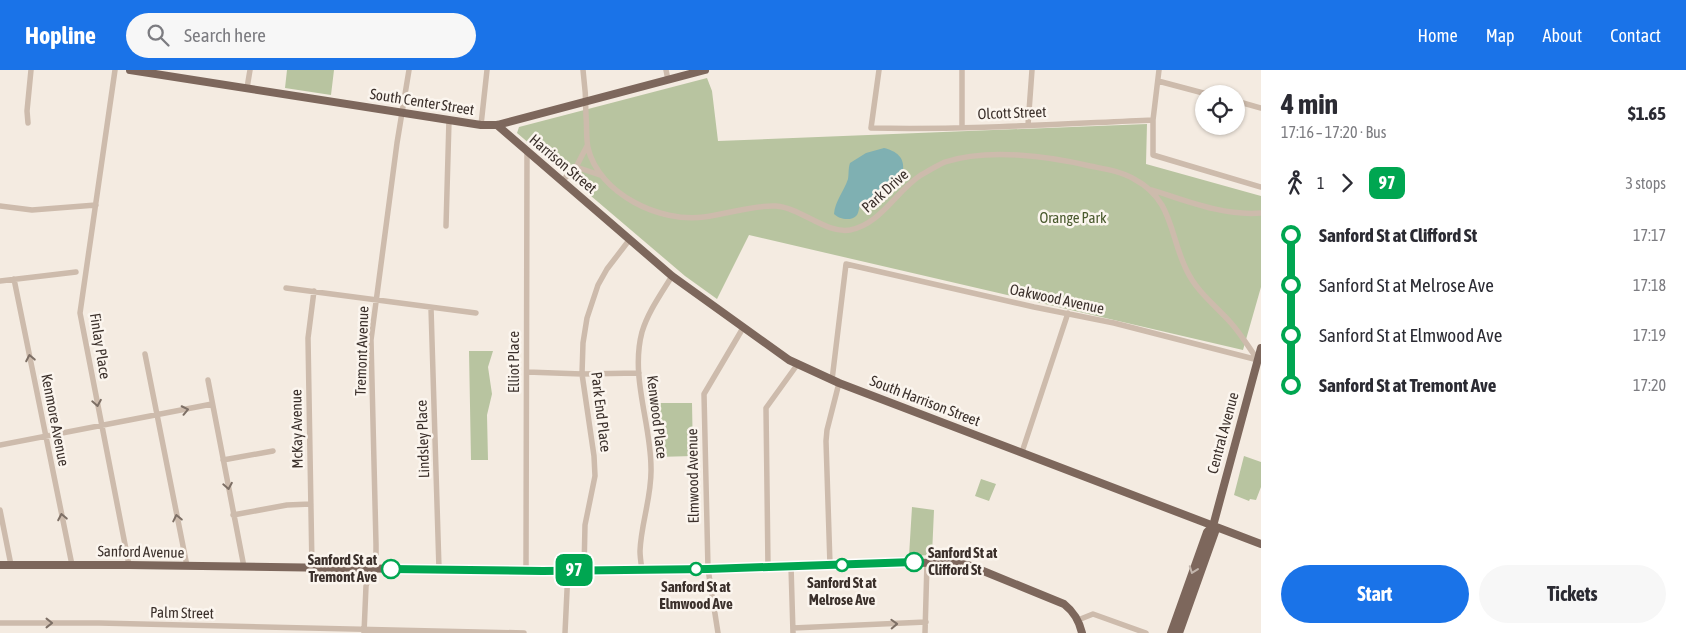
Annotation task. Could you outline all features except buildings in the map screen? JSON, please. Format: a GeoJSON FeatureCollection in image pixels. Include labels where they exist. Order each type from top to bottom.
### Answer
{"type":"FeatureCollection","features":[{"type":"Feature","properties":{"kind":"main road","name":"South Center Street"},"geometry":{"type":"LineString","coordinates":[[130,70],[481,125],[497,125],[705,70]]}},
{"type":"Feature","properties":{"kind":"main road","name":"Harrison Street"},"geometry":{"type":"LineString","coordinates":[[497,125],[612,224]]}},
{"type":"Feature","properties":{"kind":"main road","name":"South Harrison Street"},"geometry":{"type":"LineString","coordinates":[[612,224],[672,276],[797,365],[835,382],[1261,544]]}},
{"type":"Feature","properties":{"kind":"main road","name":"Central Avenue"},"geometry":{"type":"LineString","coordinates":[[1171,633],[1207,532],[1213,526],[1261,348]]}},
{"type":"Feature","properties":{"kind":"main road","name":"Central Avenue"},"geometry":{"type":"LineString","coordinates":[[1179,633],[1215,532],[1213,526]]}},
{"type":"Feature","properties":{"kind":"main road","name":"Sanford Avenue"},"geometry":{"type":"LineString","coordinates":[[0,565],[526,571],[708,569],[952,562],[971,566],[1064,604],[1071,609],[1078,620]]}},
{"type":"Feature","properties":{"kind":"main road"},"geometry":{"type":"LineString","coordinates":[[1078,620],[1082,633]]}},
{"type":"Feature","properties":{"kind":"street"},"geometry":{"type":"LineString","coordinates":[[28,123],[27,111],[31,70]]}},
{"type":"Feature","properties":{"kind":"street","name":"Finlay Place"},"geometry":{"type":"LineString","coordinates":[[115,70],[80,313],[129,565]]}},
{"type":"Feature","properties":{"kind":"street"},"geometry":{"type":"LineString","coordinates":[[247,88],[250,70]]}},
{"type":"Feature","properties":{"kind":"street","name":"Tremont Avenue"},"geometry":{"type":"LineString","coordinates":[[364,631],[366,586],[376,556],[371,340],[401,113],[409,70]]}},
{"type":"Feature","properties":{"kind":"street"},"geometry":{"type":"LineString","coordinates":[[481,125],[487,70]]}},
{"type":"Feature","properties":{"kind":"street","name":"Park Drive"},"geometry":{"type":"LineString","coordinates":[[584,70],[587,146],[600,175],[624,196],[659,212],[674,216],[704,217],[748,208],[779,206],[795,211],[828,227],[846,231],[869,223],[921,176],[944,163],[993,155],[1025,155],[1114,171],[1131,177],[1151,190],[1209,208],[1246,214],[1261,213]]}},
{"type":"Feature","properties":{"kind":"street"},"geometry":{"type":"LineString","coordinates":[[666,70],[668,80]]}},
{"type":"Feature","properties":{"kind":"street","name":"Olcott Street"},"geometry":{"type":"LineString","coordinates":[[879,70],[871,128],[962,127],[1153,120]]}},
{"type":"Feature","properties":{"kind":"street"},"geometry":{"type":"LineString","coordinates":[[962,70],[962,127]]}},
{"type":"Feature","properties":{"kind":"street"},"geometry":{"type":"LineString","coordinates":[[1028,125],[1032,70]]}},
{"type":"Feature","properties":{"kind":"street"},"geometry":{"type":"LineString","coordinates":[[1159,70],[1153,120],[1153,154],[1261,187]]}},
{"type":"Feature","properties":{"kind":"street"},"geometry":{"type":"LineString","coordinates":[[1158,81],[1195,91]]}},
{"type":"Feature","properties":{"kind":"street"},"geometry":{"type":"LineString","coordinates":[[1245,104],[1261,108]]}},
{"type":"Feature","properties":{"kind":"street"},"geometry":{"type":"LineString","coordinates":[[446,226],[449,120]]}},
{"type":"Feature","properties":{"kind":"street"},"geometry":{"type":"LineString","coordinates":[[562,181],[576,167],[587,146]]}},
{"type":"Feature","properties":{"kind":"street","name":"Elliot Place"},"geometry":{"type":"LineString","coordinates":[[526,571],[527,152]]}},
{"type":"Feature","properties":{"kind":"street"},"geometry":{"type":"LineString","coordinates":[[576,167],[600,175]]}},
{"type":"Feature","properties":{"kind":"street","name":"Park Drive"},"geometry":{"type":"LineString","coordinates":[[1151,190],[1171,223],[1187,272],[1206,298],[1233,325],[1259,361]]}},
{"type":"Feature","properties":{"kind":"street"},"geometry":{"type":"LineString","coordinates":[[0,206],[32,210],[96,206]]}},
{"type":"Feature","properties":{"kind":"street","name":"Park End Place"},"geometry":{"type":"LineString","coordinates":[[584,570],[585,525],[595,476],[594,456],[582,374],[583,342],[587,318],[598,285],[607,269],[630,239]]}},
{"type":"Feature","properties":{"kind":"street","name":"Oakwood Avenue"},"geometry":{"type":"LineString","coordinates":[[835,382],[846,264],[1068,313],[1259,361]]}},
{"type":"Feature","properties":{"kind":"street"},"geometry":{"type":"LineString","coordinates":[[0,281],[76,272]]}},
{"type":"Feature","properties":{"kind":"street","name":"Kenwood Place"},"geometry":{"type":"LineString","coordinates":[[642,570],[640,550],[651,489],[652,466],[638,354],[642,332],[652,308],[672,276]]}},
{"type":"Feature","properties":{"kind":"street","name":"Kenmore Avenue"},"geometry":{"type":"LineString","coordinates":[[14,280],[72,565]]}},
{"type":"Feature","properties":{"kind":"street"},"geometry":{"type":"LineString","coordinates":[[286,288],[476,313]]}},
{"type":"Feature","properties":{"kind":"street","name":"McKay Avenue"},"geometry":{"type":"LineString","coordinates":[[312,568],[308,338],[314,291]]}},
{"type":"Feature","properties":{"kind":"street","name":"Lindsley Place"},"geometry":{"type":"LineString","coordinates":[[431,308],[439,570]]}},
{"type":"Feature","properties":{"kind":"street"},"geometry":{"type":"LineString","coordinates":[[1022,452],[1068,313]]}},
{"type":"Feature","properties":{"kind":"street","name":"Elmwood Avenue"},"geometry":{"type":"LineString","coordinates":[[718,633],[708,569],[704,394],[743,328]]}},
{"type":"Feature","properties":{"kind":"street"},"geometry":{"type":"LineString","coordinates":[[145,354],[187,566]]}},
{"type":"Feature","properties":{"kind":"street"},"geometry":{"type":"LineString","coordinates":[[768,567],[766,408],[797,365]]}},
{"type":"Feature","properties":{"kind":"street"},"geometry":{"type":"LineString","coordinates":[[527,372],[582,374],[639,373]]}},
{"type":"Feature","properties":{"kind":"street"},"geometry":{"type":"LineString","coordinates":[[208,380],[244,567]]}},
{"type":"Feature","properties":{"kind":"street"},"geometry":{"type":"LineString","coordinates":[[830,565],[826,441],[835,382]]}},
{"type":"Feature","properties":{"kind":"street"},"geometry":{"type":"LineString","coordinates":[[0,446],[46,435],[156,416],[212,404]]}},
{"type":"Feature","properties":{"kind":"street"},"geometry":{"type":"LineString","coordinates":[[223,460],[273,451]]}},
{"type":"Feature","properties":{"kind":"street"},"geometry":{"type":"LineString","coordinates":[[233,515],[287,505],[311,504]]}},
{"type":"Feature","properties":{"kind":"street"},"geometry":{"type":"LineString","coordinates":[[0,510],[11,565]]}},
{"type":"Feature","properties":{"kind":"street"},"geometry":{"type":"LineString","coordinates":[[925,633],[927,562]]}},
{"type":"Feature","properties":{"kind":"street"},"geometry":{"type":"LineString","coordinates":[[791,566],[793,630],[926,622]]}},
{"type":"Feature","properties":{"kind":"street"},"geometry":{"type":"LineString","coordinates":[[565,633],[568,570]]}},
{"type":"Feature","properties":{"kind":"street"},"geometry":{"type":"LineString","coordinates":[[1078,620],[1093,614],[1146,633]]}},
{"type":"Feature","properties":{"kind":"street","name":"Palm Street"},"geometry":{"type":"LineString","coordinates":[[0,623],[99,623],[364,631],[524,633]]}},
{"type":"Feature","properties":{"kind":"green space"},"geometry":{"type":"Polygon","coordinates":[[[287,70],[334,70],[331,95],[285,88],[287,70]]]}},
{"type":"Feature","properties":{"kind":"green space","name":"Orange Park"},"geometry":{"type":"Polygon","coordinates":[[[707,78],[712,91],[718,141],[1147,124],[1146,164],[1261,196],[1261,287],[1243,350],[749,235],[717,299],[685,276],[517,133],[519,127],[707,78]]]}},
{"type":"Feature","properties":{"kind":"green space"},"geometry":{"type":"Polygon","coordinates":[[[469,351],[493,351],[488,367],[492,394],[487,415],[488,460],[471,460],[469,351]]]}},
{"type":"Feature","properties":{"kind":"green space"},"geometry":{"type":"Polygon","coordinates":[[[656,403],[692,403],[693,456],[657,457],[656,403]]]}},
{"type":"Feature","properties":{"kind":"green space"},"geometry":{"type":"Polygon","coordinates":[[[1244,456],[1261,462],[1261,487],[1256,500],[1250,499],[1249,501],[1234,495],[1244,456]]]}},
{"type":"Feature","properties":{"kind":"green space"},"geometry":{"type":"Polygon","coordinates":[[[981,479],[996,484],[989,501],[975,496],[981,479]]]}},
{"type":"Feature","properties":{"kind":"green space"},"geometry":{"type":"Polygon","coordinates":[[[912,507],[934,510],[932,555],[909,556],[912,507]]]}},
{"type":"Feature","properties":{"kind":"water"},"geometry":{"type":"Polygon","coordinates":[[[884,148],[899,155],[903,162],[903,171],[885,192],[861,203],[858,214],[854,217],[845,219],[836,216],[834,214],[835,209],[848,179],[850,163],[866,153],[884,148]]]}},
{"type":"Feature","properties":{"kind":"bus line","name":"97"},"geometry":{"type":"LineString","coordinates":[[391,569],[543,571],[708,569],[914,562]]}},
{"type":"Feature","properties":{"kind":"place","name":"Sanford St at Clifford St"},"geometry":{"type":"Point","coordinates":[914,562]}},
{"type":"Feature","properties":{"kind":"place","name":"Sanford St at Melrose Ave"},"geometry":{"type":"Point","coordinates":[842,565]}},
{"type":"Feature","properties":{"kind":"place","name":"Sanford St at Tremont Ave"},"geometry":{"type":"Point","coordinates":[391,569]}},
{"type":"Feature","properties":{"kind":"place","name":"Sanford St at Elmwood Ave"},"geometry":{"type":"Point","coordinates":[696,569]}}]}
